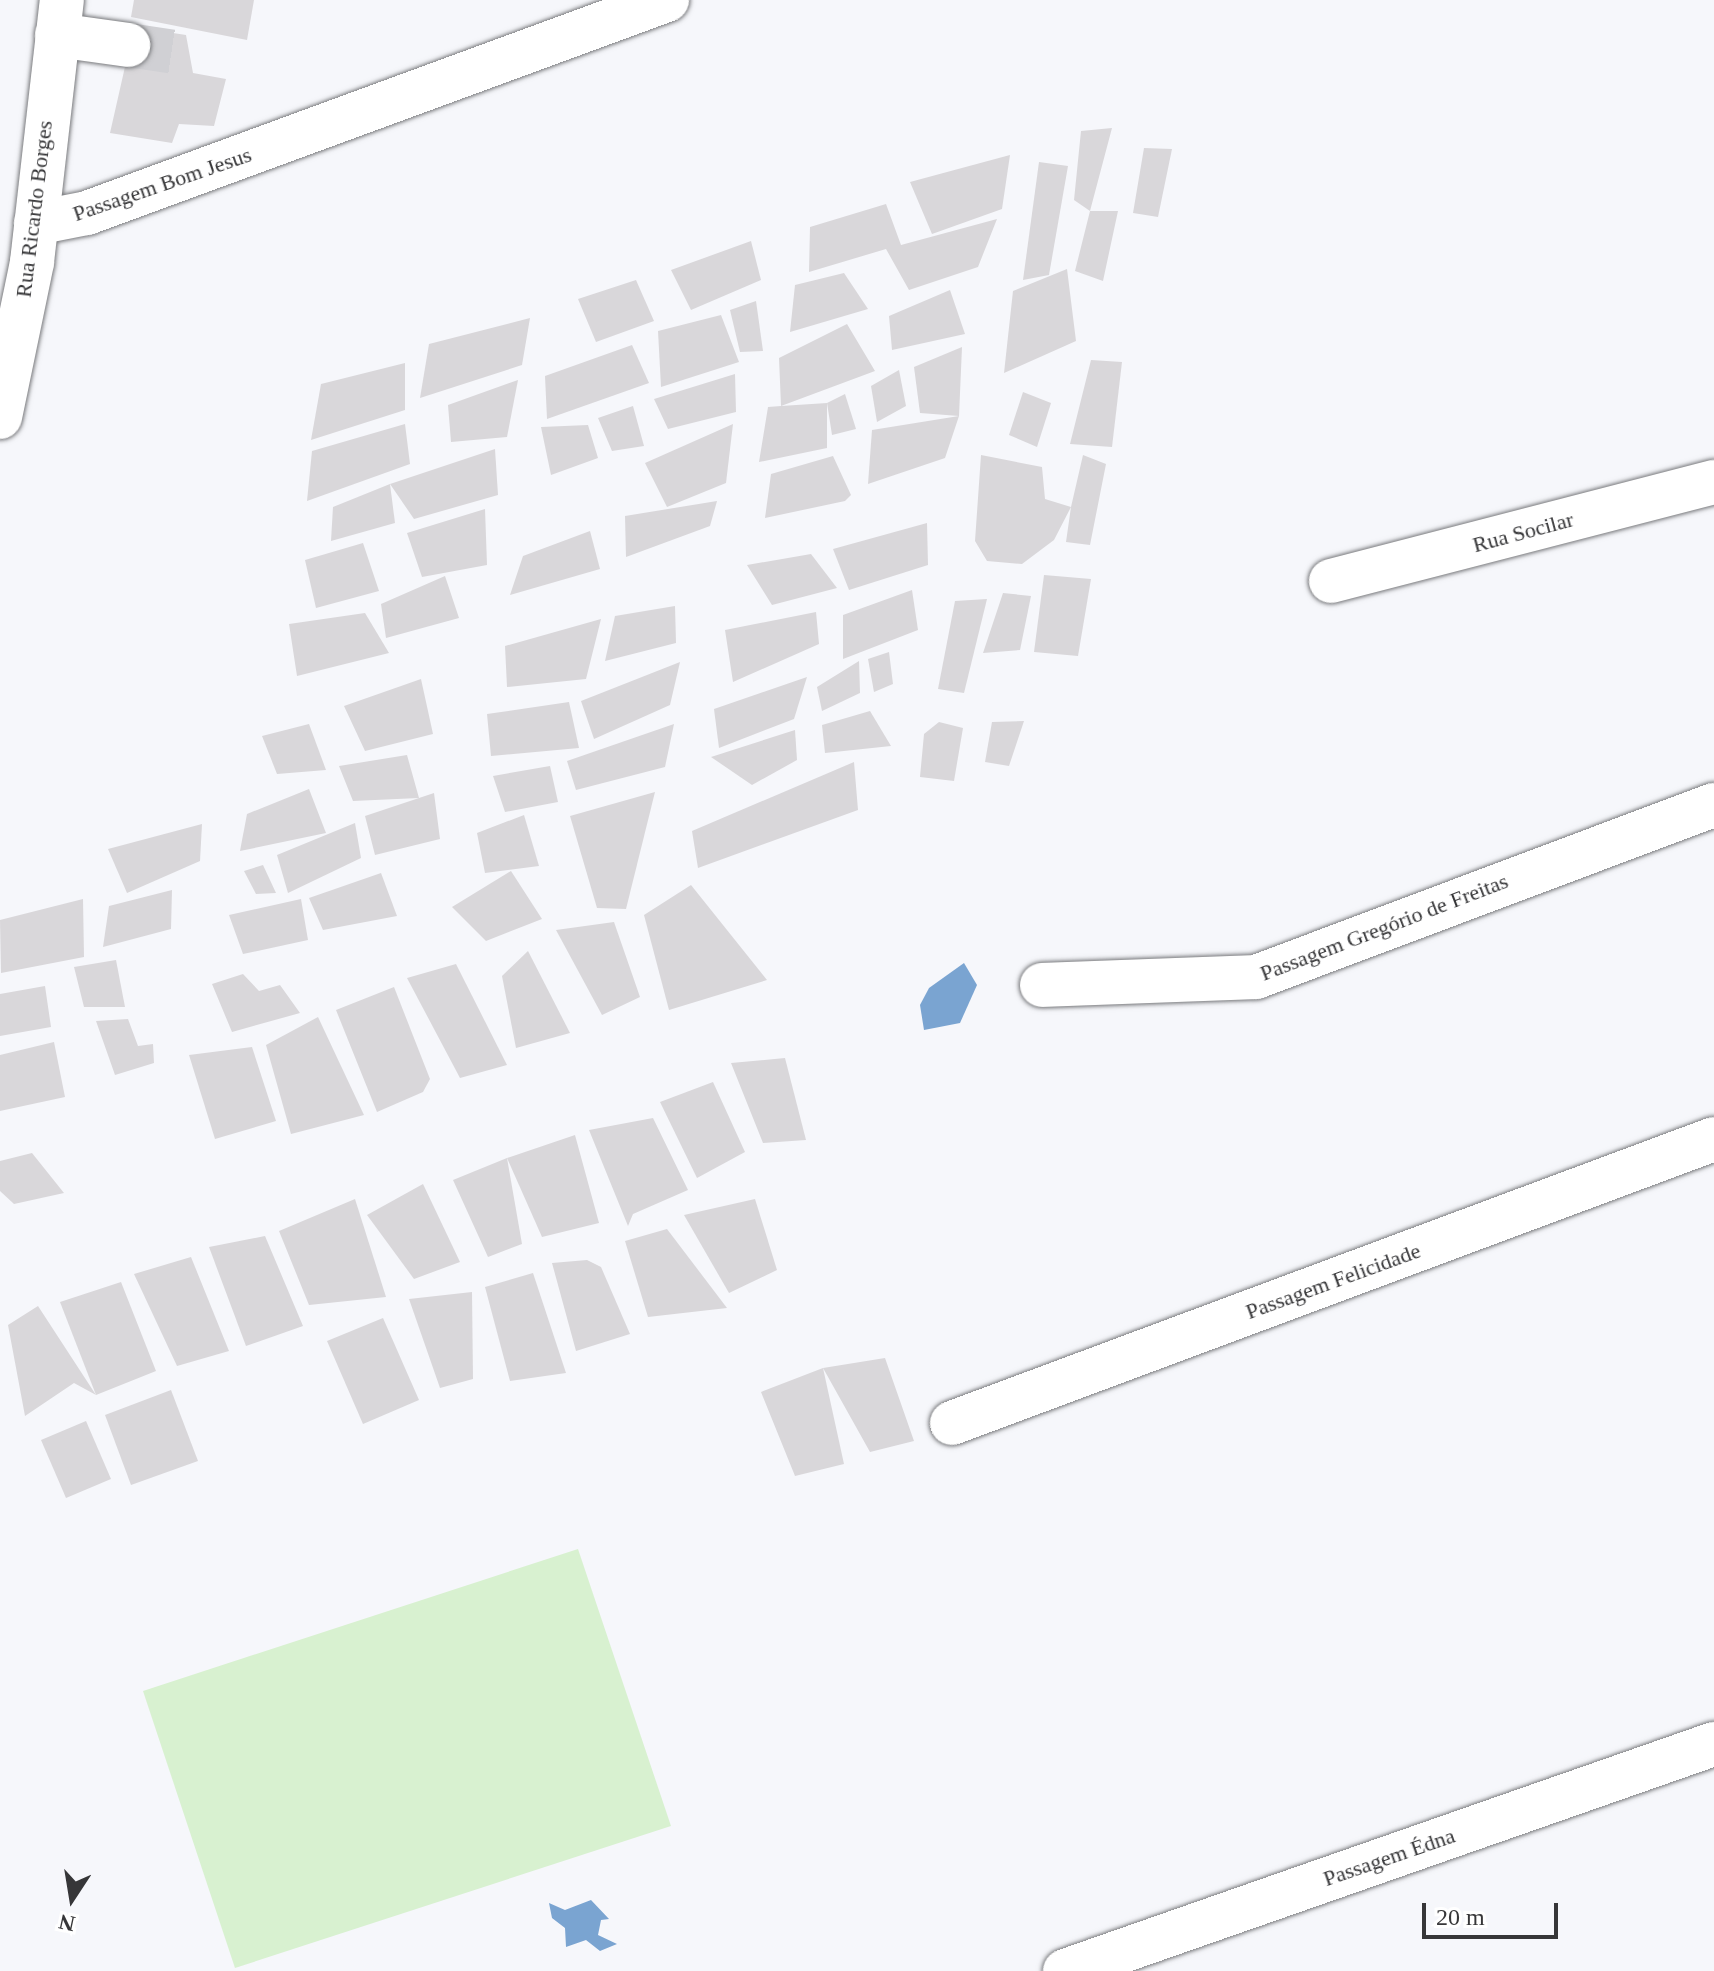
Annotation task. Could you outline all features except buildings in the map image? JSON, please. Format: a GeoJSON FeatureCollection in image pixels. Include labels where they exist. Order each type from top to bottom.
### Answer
{"type":"FeatureCollection","features":[{"type":"Feature","properties":{"kind":"street","name":"Passagem Bom Jesus"},"geometry":{"type":"LineString","coordinates":[[23,252],[87,213],[667,0]]}},
{"type":"Feature","properties":{"kind":"street"},"geometry":{"type":"LineString","coordinates":[[60,18],[128,45]]}},
{"type":"Feature","properties":{"kind":"street","name":"Rua Ricardo Borges"},"geometry":{"type":"LineString","coordinates":[[0,417],[60,18]]}},
{"type":"Feature","properties":{"kind":"street","name":"Rua Socilar"},"geometry":{"type":"LineString","coordinates":[[1331,581],[1714,482]]}},
{"type":"Feature","properties":{"kind":"street","name":"Passagem Gregório de Freitas"},"geometry":{"type":"LineString","coordinates":[[1042,985],[1256,977],[1714,805]]}},
{"type":"Feature","properties":{"kind":"street","name":"Passagem Felicidade"},"geometry":{"type":"LineString","coordinates":[[952,1423],[1714,1139]]}},
{"type":"Feature","properties":{"kind":"street","name":"Passagem Édna"},"geometry":{"type":"LineString","coordinates":[[1065,1971],[1714,1744]]}},
{"type":"Feature","properties":{"kind":"green space"},"geometry":{"type":"Polygon","coordinates":[[[578,1549],[671,1826],[235,1968],[143,1691],[578,1549]]]}},
{"type":"Feature","properties":{"kind":"water"},"geometry":{"type":"Polygon","coordinates":[[[964,963],[977,985],[960,1023],[924,1030],[920,1005],[929,988],[964,963]]]}},
{"type":"Feature","properties":{"kind":"water"},"geometry":{"type":"Polygon","coordinates":[[[591,1900],[609,1919],[601,1920],[598,1935],[617,1944],[600,1951],[586,1940],[566,1947],[565,1928],[552,1918],[549,1903],[565,1910],[591,1900]]]}},
{"type":"Feature","properties":{"kind":"tunnel"},"geometry":{"type":"LineString","coordinates":[[128,45],[188,54]]}}]}
